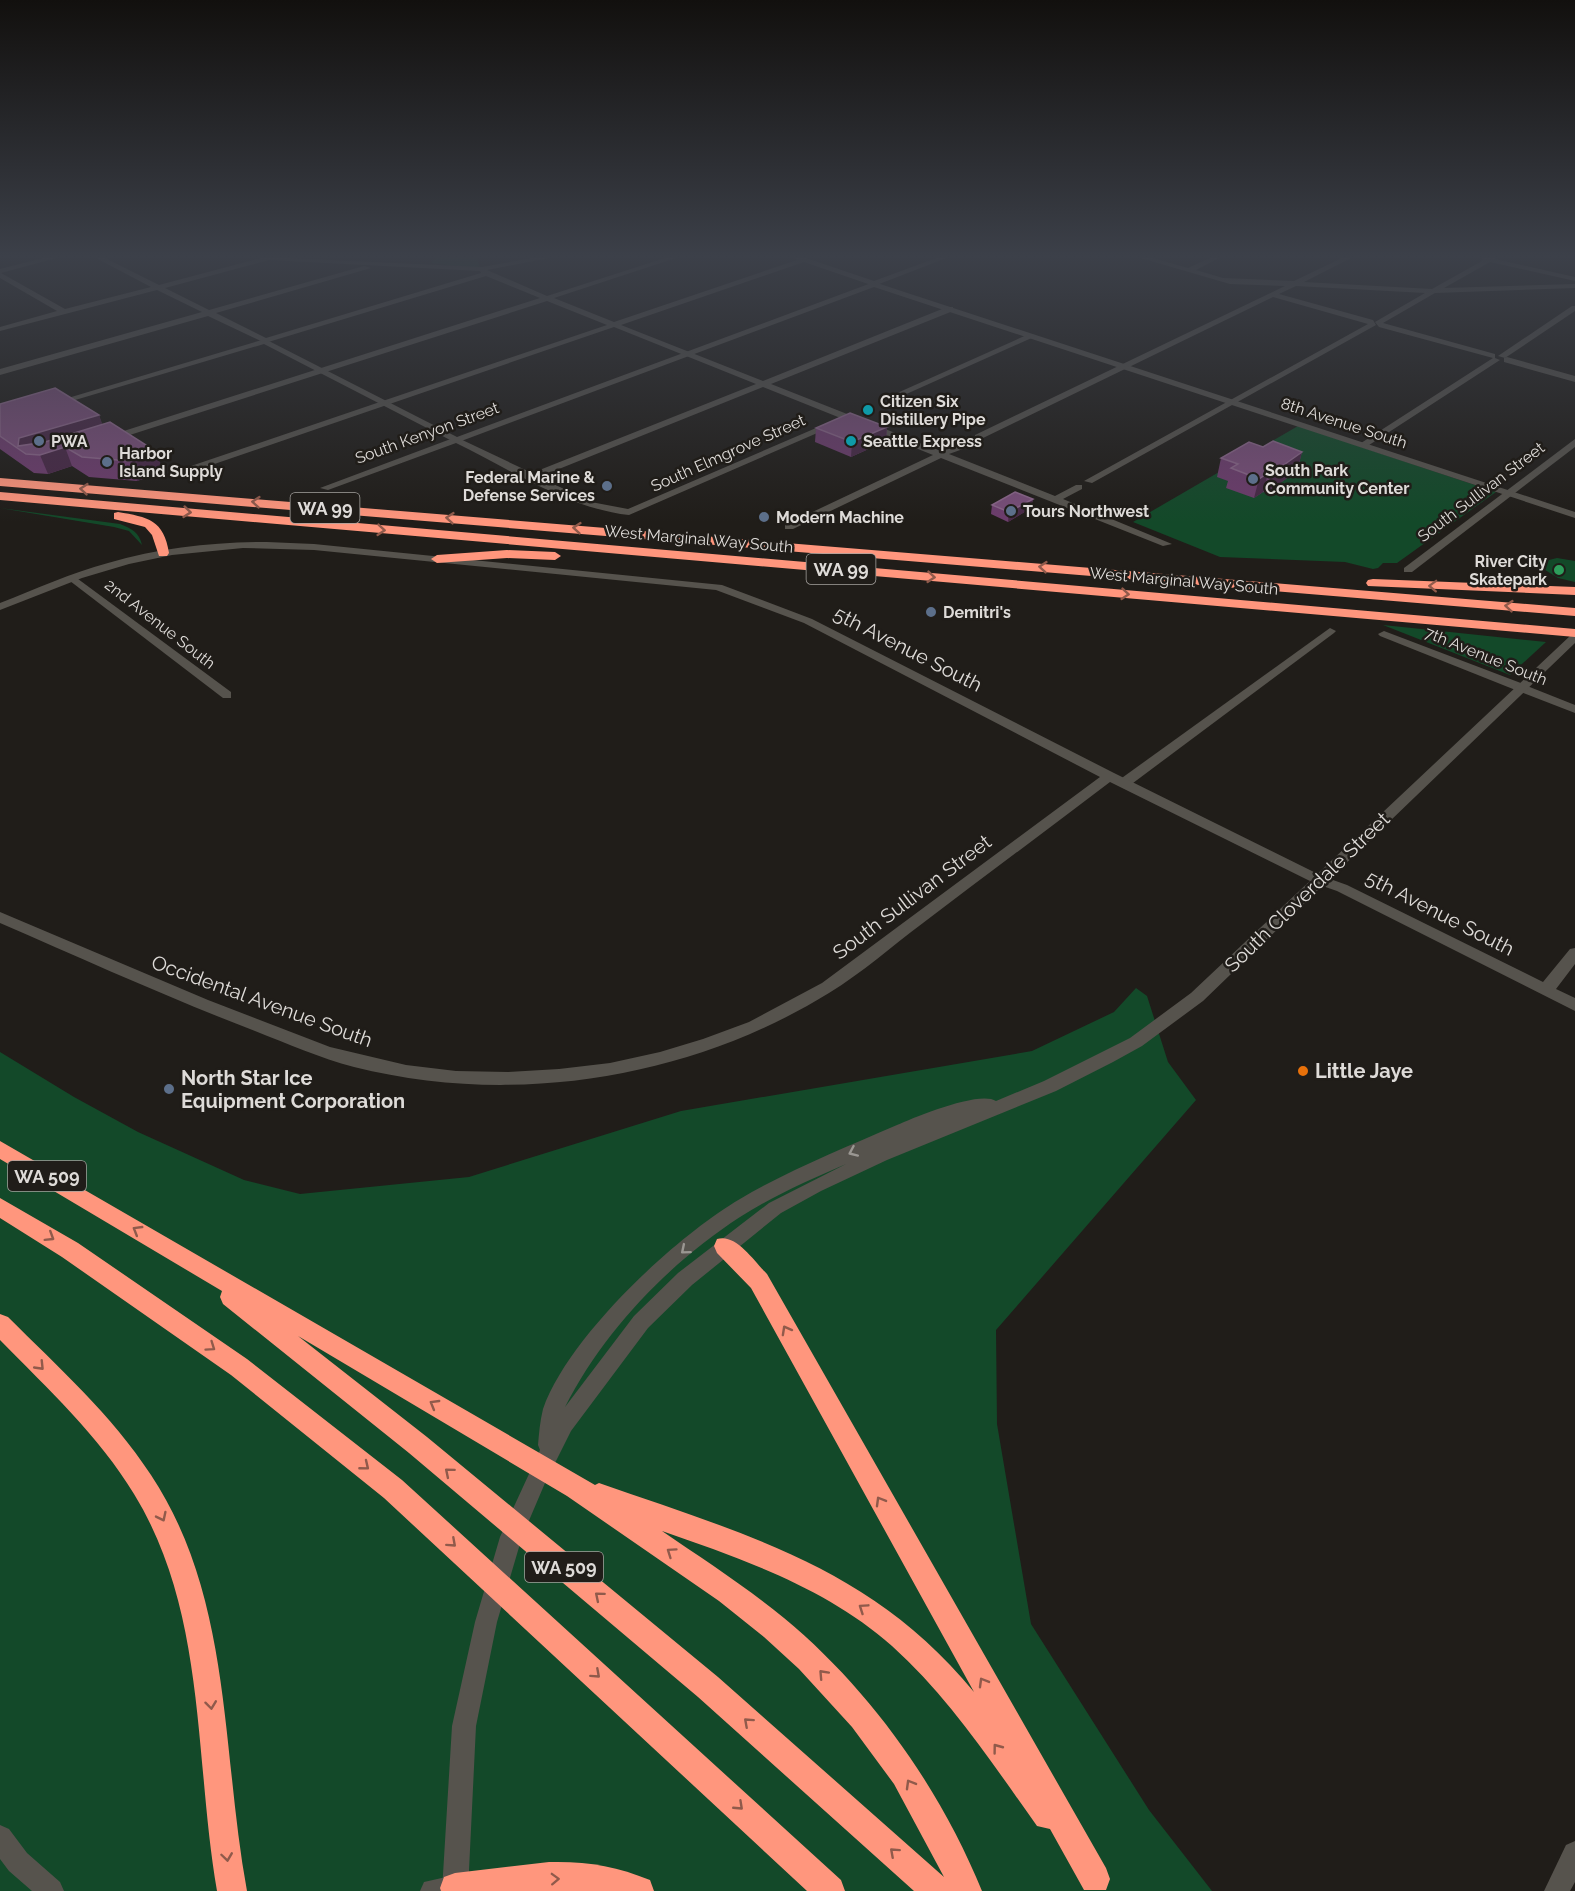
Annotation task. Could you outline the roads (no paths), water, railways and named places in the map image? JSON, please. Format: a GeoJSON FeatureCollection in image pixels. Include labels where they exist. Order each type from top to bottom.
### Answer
{"type":"FeatureCollection","features":[{"type":"Feature","properties":{"kind":"highway","name":"West Marginal Way South"},"geometry":{"type":"LineString","coordinates":[[0,482],[1571,612]]}},
{"type":"Feature","properties":{"kind":"highway","name":"West Marginal Way South"},"geometry":{"type":"LineString","coordinates":[[0,498],[1575,633]]}},
{"type":"Feature","properties":{"kind":"highway"},"geometry":{"type":"LineString","coordinates":[[0,498],[140,520],[157,530],[161,538],[163,553]]}},
{"type":"Feature","properties":{"kind":"highway"},"geometry":{"type":"LineString","coordinates":[[437,559],[507,554],[897,574]]}},
{"type":"Feature","properties":{"kind":"highway"},"geometry":{"type":"LineString","coordinates":[[1139,575],[1575,591]]}},
{"type":"Feature","properties":{"kind":"highway","name":"WA 509"},"geometry":{"type":"LineString","coordinates":[[0,1149],[181,1256],[418,1445],[708,1687],[937,1891]]}},
{"type":"Feature","properties":{"kind":"highway","name":"WA 509"},"geometry":{"type":"LineString","coordinates":[[0,1207],[70,1250],[240,1367],[393,1489],[830,1891]]}},
{"type":"Feature","properties":{"kind":"highway"},"geometry":{"type":"LineString","coordinates":[[725,1246],[759,1281],[858,1463],[1100,1885]]}},
{"type":"Feature","properties":{"kind":"highway"},"geometry":{"type":"LineString","coordinates":[[181,1256],[576,1487],[728,1592],[774,1627],[809,1659],[862,1717],[904,1774],[942,1840],[967,1891]]}},
{"type":"Feature","properties":{"kind":"highway"},"geometry":{"type":"LineString","coordinates":[[0,1324],[122,1454],[157,1508],[172,1539],[187,1581],[203,1642],[215,1733],[222,1822],[232,1891]]}},
{"type":"Feature","properties":{"kind":"highway"},"geometry":{"type":"LineString","coordinates":[[576,1487],[738,1546],[791,1568],[836,1590],[899,1635],[939,1673],[965,1705],[1100,1885]]}},
{"type":"Feature","properties":{"kind":"highway"},"geometry":{"type":"LineString","coordinates":[[448,1890],[548,1879],[595,1878],[623,1883],[639,1891]]}},
{"type":"Feature","properties":{"kind":"street"},"geometry":{"type":"LineString","coordinates":[[0,372],[94,345]]}},
{"type":"Feature","properties":{"kind":"street"},"geometry":{"type":"LineString","coordinates":[[44,406],[251,345]]}},
{"type":"Feature","properties":{"kind":"street"},"geometry":{"type":"LineString","coordinates":[[273,345],[531,477],[861,345]]}},
{"type":"Feature","properties":{"kind":"street"},"geometry":{"type":"LineString","coordinates":[[100,441],[400,345]]}},
{"type":"Feature","properties":{"kind":"street"},"geometry":{"type":"LineString","coordinates":[[191,469],[555,345]]}},
{"type":"Feature","properties":{"kind":"street"},"geometry":{"type":"LineString","coordinates":[[666,345],[1167,544]]}},
{"type":"Feature","properties":{"kind":"street","name":"South Kenyon Street"},"geometry":{"type":"LineString","coordinates":[[325,488],[707,345]]}},
{"type":"Feature","properties":{"kind":"street"},"geometry":{"type":"LineString","coordinates":[[890,398],[1011,345]]}},
{"type":"Feature","properties":{"kind":"street","name":"8th Avenue South"},"geometry":{"type":"LineString","coordinates":[[1060,345],[1575,515]]}},
{"type":"Feature","properties":{"kind":"street"},"geometry":{"type":"LineString","coordinates":[[789,527],[1167,345]]}},
{"type":"Feature","properties":{"kind":"street"},"geometry":{"type":"LineString","coordinates":[[1089,481],[1337,345]]}},
{"type":"Feature","properties":{"kind":"street"},"geometry":{"type":"LineString","coordinates":[[1453,345],[1575,379]]}},
{"type":"Feature","properties":{"kind":"street"},"geometry":{"type":"LineString","coordinates":[[1363,445],[1518,345]]}},
{"type":"Feature","properties":{"kind":"street","name":"South Elmgrove Street"},"geometry":{"type":"LineString","coordinates":[[531,477],[587,504],[620,512],[638,509],[858,413]]}},
{"type":"Feature","properties":{"kind":"street","name":"South Sullivan Street"},"geometry":{"type":"LineString","coordinates":[[1408,570],[1575,442]]}},
{"type":"Feature","properties":{"kind":"street"},"geometry":{"type":"LineString","coordinates":[[1054,500],[1079,487]]}},
{"type":"Feature","properties":{"kind":"street","name":"5th Avenue South"},"geometry":{"type":"LineString","coordinates":[[163,553],[227,545],[289,545],[677,581],[730,590],[808,621],[1109,776],[1319,880],[1342,888],[1575,1005]]}},
{"type":"Feature","properties":{"kind":"street"},"geometry":{"type":"LineString","coordinates":[[0,607],[123,562],[163,553]]}},
{"type":"Feature","properties":{"kind":"street","name":"2nd Avenue South"},"geometry":{"type":"LineString","coordinates":[[74,579],[227,695]]}},
{"type":"Feature","properties":{"kind":"street"},"geometry":{"type":"LineString","coordinates":[[1124,783],[1330,631]]}},
{"type":"Feature","properties":{"kind":"street","name":"7th Avenue South"},"geometry":{"type":"LineString","coordinates":[[1384,634],[1575,709]]}},
{"type":"Feature","properties":{"kind":"street","name":"South Cloverdale Street"},"geometry":{"type":"LineString","coordinates":[[448,1890],[464,1726],[486,1622],[511,1537],[545,1460],[564,1424],[641,1322],[685,1279],[775,1208],[881,1155],[1050,1086],[1107,1058],[1173,1016],[1197,998],[1575,638]]}},
{"type":"Feature","properties":{"kind":"street","name":"South Sullivan Street"},"geometry":{"type":"LineString","coordinates":[[731,1035],[788,1010],[827,987],[1109,776]]}},
{"type":"Feature","properties":{"kind":"street","name":"Occidental Avenue South"},"geometry":{"type":"LineString","coordinates":[[0,917],[201,1005],[355,1061],[393,1068],[493,1078],[585,1072],[626,1066],[684,1052],[731,1035]]}},
{"type":"Feature","properties":{"kind":"street"},"geometry":{"type":"LineString","coordinates":[[1546,990],[1575,953]]}},
{"type":"Feature","properties":{"kind":"street","name":"South Cloverdale Street"},"geometry":{"type":"LineString","coordinates":[[545,1460],[555,1406],[584,1358],[638,1292],[684,1250],[730,1214],[766,1192],[878,1141],[965,1107],[1007,1102]]}},
{"type":"Feature","properties":{"kind":"street"},"geometry":{"type":"LineString","coordinates":[[0,1838],[18,1862],[51,1891]]}},
{"type":"Feature","properties":{"kind":"street"},"geometry":{"type":"LineString","coordinates":[[1557,1891],[1575,1854]]}},
{"type":"Feature","properties":{"kind":"place","name":"Citizen Six Distillery Pipe"},"geometry":{"type":"Point","coordinates":[868,410]}},
{"type":"Feature","properties":{"kind":"place","name":"PWA"},"geometry":{"type":"Point","coordinates":[39,441]}},
{"type":"Feature","properties":{"kind":"place","name":"Seattle Express"},"geometry":{"type":"Point","coordinates":[851,441]}},
{"type":"Feature","properties":{"kind":"place","name":"Harbor Island Supply"},"geometry":{"type":"Point","coordinates":[107,462]}},
{"type":"Feature","properties":{"kind":"place","name":"South Park Community Center"},"geometry":{"type":"Point","coordinates":[1253,479]}},
{"type":"Feature","properties":{"kind":"place","name":"Federal Marine & Defense Services"},"geometry":{"type":"Point","coordinates":[607,486]}},
{"type":"Feature","properties":{"kind":"place","name":"Tours Northwest"},"geometry":{"type":"Point","coordinates":[1011,511]}},
{"type":"Feature","properties":{"kind":"place","name":"Modern Machine"},"geometry":{"type":"Point","coordinates":[764,517]}},
{"type":"Feature","properties":{"kind":"place","name":"River City Skatepark"},"geometry":{"type":"Point","coordinates":[1559,570]}},
{"type":"Feature","properties":{"kind":"place","name":"Demitri's"},"geometry":{"type":"Point","coordinates":[931,612]}},
{"type":"Feature","properties":{"kind":"place","name":"Little Jaye"},"geometry":{"type":"Point","coordinates":[1303,1071]}},
{"type":"Feature","properties":{"kind":"place","name":"North Star Ice Equipment Corporation"},"geometry":{"type":"Point","coordinates":[169,1089]}}]}
